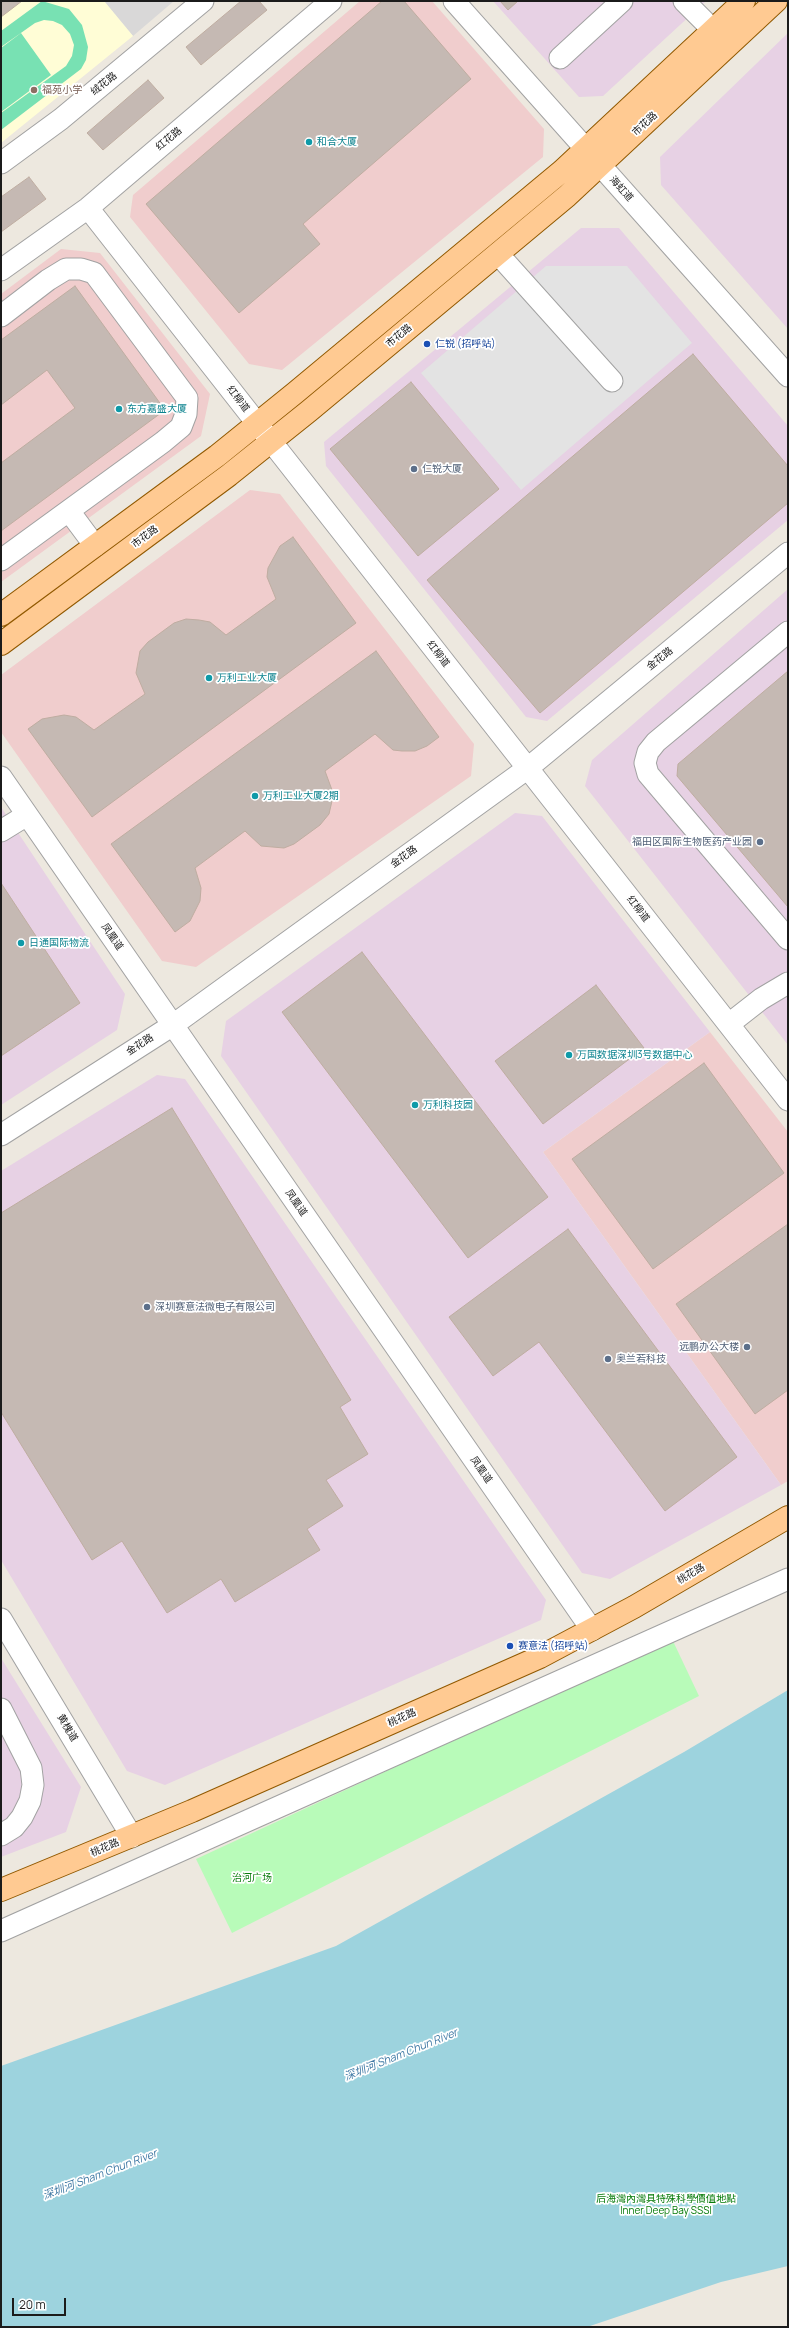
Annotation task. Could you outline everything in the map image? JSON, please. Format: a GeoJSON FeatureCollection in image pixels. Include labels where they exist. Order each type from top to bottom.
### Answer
{"type":"FeatureCollection","features":[{"type":"Feature","properties":{"kind":"main road"},"geometry":{"type":"LineString","coordinates":[[1,616],[258,424],[554,178],[744,1]]}},
{"type":"Feature","properties":{"kind":"main road","name":"市花路"},"geometry":{"type":"LineString","coordinates":[[1,644],[229,475],[498,254],[600,165],[776,1]]}},
{"type":"Feature","properties":{"kind":"main road","name":"桃花路"},"geometry":{"type":"LineString","coordinates":[[1,1890],[132,1836],[533,1660],[592,1630],[788,1517]]}},
{"type":"Feature","properties":{"kind":"street","name":"绒花路"},"geometry":{"type":"LineString","coordinates":[[1,163],[61,119],[203,1]]}},
{"type":"Feature","properties":{"kind":"street","name":"红花路"},"geometry":{"type":"LineString","coordinates":[[1,270],[88,208],[331,1]]}},
{"type":"Feature","properties":{"kind":"street","name":"海虹道"},"geometry":{"type":"LineString","coordinates":[[454,1],[788,376]]}},
{"type":"Feature","properties":{"kind":"street"},"geometry":{"type":"LineString","coordinates":[[560,58],[622,1]]}},
{"type":"Feature","properties":{"kind":"street"},"geometry":{"type":"LineString","coordinates":[[684,1],[713,30]]}},
{"type":"Feature","properties":{"kind":"street","name":"红柳道"},"geometry":{"type":"LineString","coordinates":[[88,208],[788,1100]]}},
{"type":"Feature","properties":{"kind":"street"},"geometry":{"type":"LineString","coordinates":[[498,254],[612,380]]}},
{"type":"Feature","properties":{"kind":"street"},"geometry":{"type":"LineString","coordinates":[[1,316],[48,280],[66,269],[81,269],[94,273],[187,398],[186,414],[181,427],[163,442],[1,560]]}},
{"type":"Feature","properties":{"kind":"street"},"geometry":{"type":"LineString","coordinates":[[69,511],[95,546]]}},
{"type":"Feature","properties":{"kind":"street","name":"金花路"},"geometry":{"type":"LineString","coordinates":[[1,1135],[173,1024],[528,768],[788,553]]}},
{"type":"Feature","properties":{"kind":"street"},"geometry":{"type":"LineString","coordinates":[[788,632],[656,742],[648,752],[645,763],[648,774],[788,939]]}},
{"type":"Feature","properties":{"kind":"street","name":"凤凰道"},"geometry":{"type":"LineString","coordinates":[[1,777],[592,1630]]}},
{"type":"Feature","properties":{"kind":"street"},"geometry":{"type":"LineString","coordinates":[[1,831],[27,815]]}},
{"type":"Feature","properties":{"kind":"street"},"geometry":{"type":"LineString","coordinates":[[729,1024],[761,999],[788,983]]}},
{"type":"Feature","properties":{"kind":"street"},"geometry":{"type":"LineString","coordinates":[[1,1931],[788,1579]]}},
{"type":"Feature","properties":{"kind":"street","name":"黄槐道"},"geometry":{"type":"LineString","coordinates":[[1,1619],[132,1836]]}},
{"type":"Feature","properties":{"kind":"street"},"geometry":{"type":"LineString","coordinates":[[1,1709],[31,1768],[33,1785],[30,1801],[22,1817],[14,1827],[1,1834]]}},
{"type":"Feature","properties":{"kind":"shaded area","name":"福苑小学"},"geometry":{"type":"Polygon","coordinates":[[[1,1],[104,1],[133,36],[1,143],[1,1]]]}},
{"type":"Feature","properties":{"kind":"shaded area"},"geometry":{"type":"Polygon","coordinates":[[[104,1],[174,1],[133,36],[104,1]]]}},
{"type":"Feature","properties":{"kind":"shaded area"},"geometry":{"type":"Polygon","coordinates":[[[360,1],[432,1],[544,129],[543,157],[282,370],[249,364],[130,217],[133,195],[360,1]]]}},
{"type":"Feature","properties":{"kind":"shaded area"},"geometry":{"type":"Polygon","coordinates":[[[493,1],[706,1],[603,96],[579,97],[493,1]]]}},
{"type":"Feature","properties":{"kind":"shaded area"},"geometry":{"type":"Polygon","coordinates":[[[788,33],[788,329],[661,185],[660,157],[788,33]]]}},
{"type":"Feature","properties":{"kind":"shaded area"},"geometry":{"type":"Polygon","coordinates":[[[581,228],[619,228],[788,426],[788,520],[547,721],[526,717],[326,466],[324,442],[581,228]]]}},
{"type":"Feature","properties":{"kind":"shaded area"},"geometry":{"type":"Polygon","coordinates":[[[61,249],[100,253],[210,394],[201,436],[1,582],[1,294],[61,249]]]}},
{"type":"Feature","properties":{"kind":"shaded area"},"geometry":{"type":"Polygon","coordinates":[[[546,266],[627,266],[692,343],[521,490],[421,373],[546,266]]]}},
{"type":"Feature","properties":{"kind":"shaded area"},"geometry":{"type":"Polygon","coordinates":[[[250,490],[280,494],[474,744],[471,776],[196,967],[162,961],[1,732],[1,675],[250,490]]]}},
{"type":"Feature","properties":{"kind":"shaded area","name":"福田区国际生物医药产业园"},"geometry":{"type":"Polygon","coordinates":[[[788,589],[788,1045],[585,786],[592,760],[788,589]]]}},
{"type":"Feature","properties":{"kind":"shaded area"},"geometry":{"type":"Polygon","coordinates":[[[1,807],[125,994],[117,1030],[1,1105],[1,807]]]}},
{"type":"Feature","properties":{"kind":"shaded area"},"geometry":{"type":"Polygon","coordinates":[[[515,813],[542,816],[710,1032],[543,1152],[781,1485],[610,1579],[582,1573],[221,1056],[226,1021],[515,813]]]}},
{"type":"Feature","properties":{"kind":"shaded area"},"geometry":{"type":"Polygon","coordinates":[[[710,1032],[788,1132],[788,1481],[781,1485],[543,1152],[710,1032]]]}},
{"type":"Feature","properties":{"kind":"shaded area"},"geometry":{"type":"Polygon","coordinates":[[[157,1075],[185,1079],[546,1600],[541,1620],[165,1785],[127,1771],[1,1560],[1,1171],[157,1075]]]}},
{"type":"Feature","properties":{"kind":"shaded area"},"geometry":{"type":"Polygon","coordinates":[[[1,1658],[81,1787],[66,1832],[1,1857],[1,1658]]]}},
{"type":"Feature","properties":{"kind":"green space"},"geometry":{"type":"Polygon","coordinates":[[[42,1],[69,9],[82,25],[88,47],[86,60],[81,69],[1,130],[1,113],[66,66],[72,56],[74,45],[70,34],[62,25],[53,21],[44,20],[35,23],[1,47],[1,31],[42,1]]]}},
{"type":"Feature","properties":{"kind":"green space"},"geometry":{"type":"Polygon","coordinates":[[[21,33],[51,75],[1,112],[1,48],[21,33]]]}},
{"type":"Feature","properties":{"kind":"green space","name":"治河广场"},"geometry":{"type":"Polygon","coordinates":[[[672,1639],[699,1696],[232,1933],[196,1859],[672,1639]]]}},
{"type":"Feature","properties":{"kind":"water","name":"深圳河 Sham Chun River"},"geometry":{"type":"Polygon","coordinates":[[[788,1690],[788,2266],[721,2282],[587,2327],[1,2327],[1,2066],[336,1946],[684,1752],[788,1690]]]}},
{"type":"Feature","properties":{"kind":"building"},"geometry":{"type":"Polygon","coordinates":[[[1,1],[22,1],[1,17],[1,1]]]}},
{"type":"Feature","properties":{"kind":"building"},"geometry":{"type":"Polygon","coordinates":[[[241,1],[259,1],[267,10],[201,65],[186,47],[241,1]]]}},
{"type":"Feature","properties":{"kind":"building","name":"和合大厦"},"geometry":{"type":"Polygon","coordinates":[[[382,1],[404,1],[471,79],[303,224],[320,244],[239,313],[146,204],[382,1]]]}},
{"type":"Feature","properties":{"kind":"building"},"geometry":{"type":"Polygon","coordinates":[[[500,1],[518,1],[508,10],[500,1]]]}},
{"type":"Feature","properties":{"kind":"building"},"geometry":{"type":"Polygon","coordinates":[[[148,80],[164,98],[103,150],[87,133],[148,80]]]}},
{"type":"Feature","properties":{"kind":"building"},"geometry":{"type":"Polygon","coordinates":[[[29,177],[46,199],[1,232],[1,197],[29,177]]]}},
{"type":"Feature","properties":{"kind":"building","name":"东方嘉盛大厦"},"geometry":{"type":"Polygon","coordinates":[[[75,286],[165,410],[1,531],[1,463],[75,408],[47,370],[1,405],[1,340],[75,286]]]}},
{"type":"Feature","properties":{"kind":"building"},"geometry":{"type":"Polygon","coordinates":[[[693,354],[788,466],[788,503],[540,713],[427,580],[693,354]]]}},
{"type":"Feature","properties":{"kind":"building","name":"仁锐大厦"},"geometry":{"type":"Polygon","coordinates":[[[411,382],[499,489],[418,556],[330,449],[411,382]]]}},
{"type":"Feature","properties":{"kind":"building","name":"万利工业大厦"},"geometry":{"type":"Polygon","coordinates":[[[293,537],[356,623],[92,817],[28,729],[42,719],[64,715],[76,717],[94,730],[145,694],[136,673],[140,651],[148,642],[174,623],[186,619],[210,622],[226,635],[276,599],[267,577],[268,568],[280,546],[293,537]]]}},
{"type":"Feature","properties":{"kind":"building","name":"万利工业大厦2期"},"geometry":{"type":"Polygon","coordinates":[[[376,651],[439,737],[427,746],[415,751],[402,751],[393,750],[375,734],[325,771],[332,790],[332,801],[329,814],[320,825],[294,844],[284,848],[261,846],[245,831],[195,868],[201,888],[200,901],[190,921],[175,932],[111,844],[376,651]]]}},
{"type":"Feature","properties":{"kind":"building","name":"福田区国际生物医药产业园"},"geometry":{"type":"Polygon","coordinates":[[[788,671],[788,907],[677,776],[678,764],[788,671]]]}},
{"type":"Feature","properties":{"kind":"building","name":"日通国际物流"},"geometry":{"type":"Polygon","coordinates":[[[1,883],[80,1003],[1,1056],[1,883]]]}},
{"type":"Feature","properties":{"kind":"building","name":"万利科技园"},"geometry":{"type":"Polygon","coordinates":[[[362,952],[548,1197],[468,1258],[282,1012],[362,952]]]}},
{"type":"Feature","properties":{"kind":"building","name":"万国数据深圳3号数据中心"},"geometry":{"type":"Polygon","coordinates":[[[596,985],[644,1048],[543,1124],[495,1061],[596,985]]]}},
{"type":"Feature","properties":{"kind":"building"},"geometry":{"type":"Polygon","coordinates":[[[704,1063],[784,1173],[653,1269],[572,1159],[704,1063]]]}},
{"type":"Feature","properties":{"kind":"building","name":"深圳赛意法微电子有限公司"},"geometry":{"type":"Polygon","coordinates":[[[172,1108],[351,1400],[340,1407],[368,1454],[326,1480],[343,1506],[307,1529],[320,1550],[235,1602],[221,1579],[167,1613],[122,1541],[92,1560],[1,1412],[1,1213],[172,1108]]]}},
{"type":"Feature","properties":{"kind":"building","name":"远鹏办公大楼"},"geometry":{"type":"Polygon","coordinates":[[[788,1224],[788,1390],[755,1414],[676,1304],[788,1224]]]}},
{"type":"Feature","properties":{"kind":"building","name":"奥兰若科技"},"geometry":{"type":"Polygon","coordinates":[[[568,1229],[737,1457],[665,1511],[539,1342],[493,1376],[449,1317],[568,1229]]]}},
{"type":"Feature","properties":{"kind":"place","name":"福苑小学"},"geometry":{"type":"Point","coordinates":[34,90]}},
{"type":"Feature","properties":{"kind":"place","name":"和合大厦"},"geometry":{"type":"Point","coordinates":[309,142]}},
{"type":"Feature","properties":{"kind":"place","name":"仁锐 (招呼站)"},"geometry":{"type":"Point","coordinates":[427,344]}},
{"type":"Feature","properties":{"kind":"place","name":"东方嘉盛大厦"},"geometry":{"type":"Point","coordinates":[119,409]}},
{"type":"Feature","properties":{"kind":"place","name":"仁锐大厦"},"geometry":{"type":"Point","coordinates":[414,469]}},
{"type":"Feature","properties":{"kind":"place","name":"万利工业大厦"},"geometry":{"type":"Point","coordinates":[209,678]}},
{"type":"Feature","properties":{"kind":"place","name":"万利工业大厦2期"},"geometry":{"type":"Point","coordinates":[255,796]}},
{"type":"Feature","properties":{"kind":"place","name":"福田区国际生物医药产业园"},"geometry":{"type":"Point","coordinates":[760,842]}},
{"type":"Feature","properties":{"kind":"place","name":"日通国际物流"},"geometry":{"type":"Point","coordinates":[21,943]}},
{"type":"Feature","properties":{"kind":"place","name":"万国数据深圳3号数据中心"},"geometry":{"type":"Point","coordinates":[569,1055]}},
{"type":"Feature","properties":{"kind":"place","name":"万利科技园"},"geometry":{"type":"Point","coordinates":[415,1105]}},
{"type":"Feature","properties":{"kind":"place","name":"深圳赛意法微电子有限公司"},"geometry":{"type":"Point","coordinates":[147,1307]}},
{"type":"Feature","properties":{"kind":"place","name":"远鹏办公大楼"},"geometry":{"type":"Point","coordinates":[747,1347]}},
{"type":"Feature","properties":{"kind":"place","name":"奥兰若科技"},"geometry":{"type":"Point","coordinates":[608,1359]}},
{"type":"Feature","properties":{"kind":"place","name":"赛意法 (招呼站)"},"geometry":{"type":"Point","coordinates":[510,1646]}},
{"type":"Feature","properties":{"kind":"park label","name":"后海灣內灣具特殊科學價值地點 Inner Deep Bay SSSI"},"geometry":{"type":"Point","coordinates":[666,2204]}}]}
